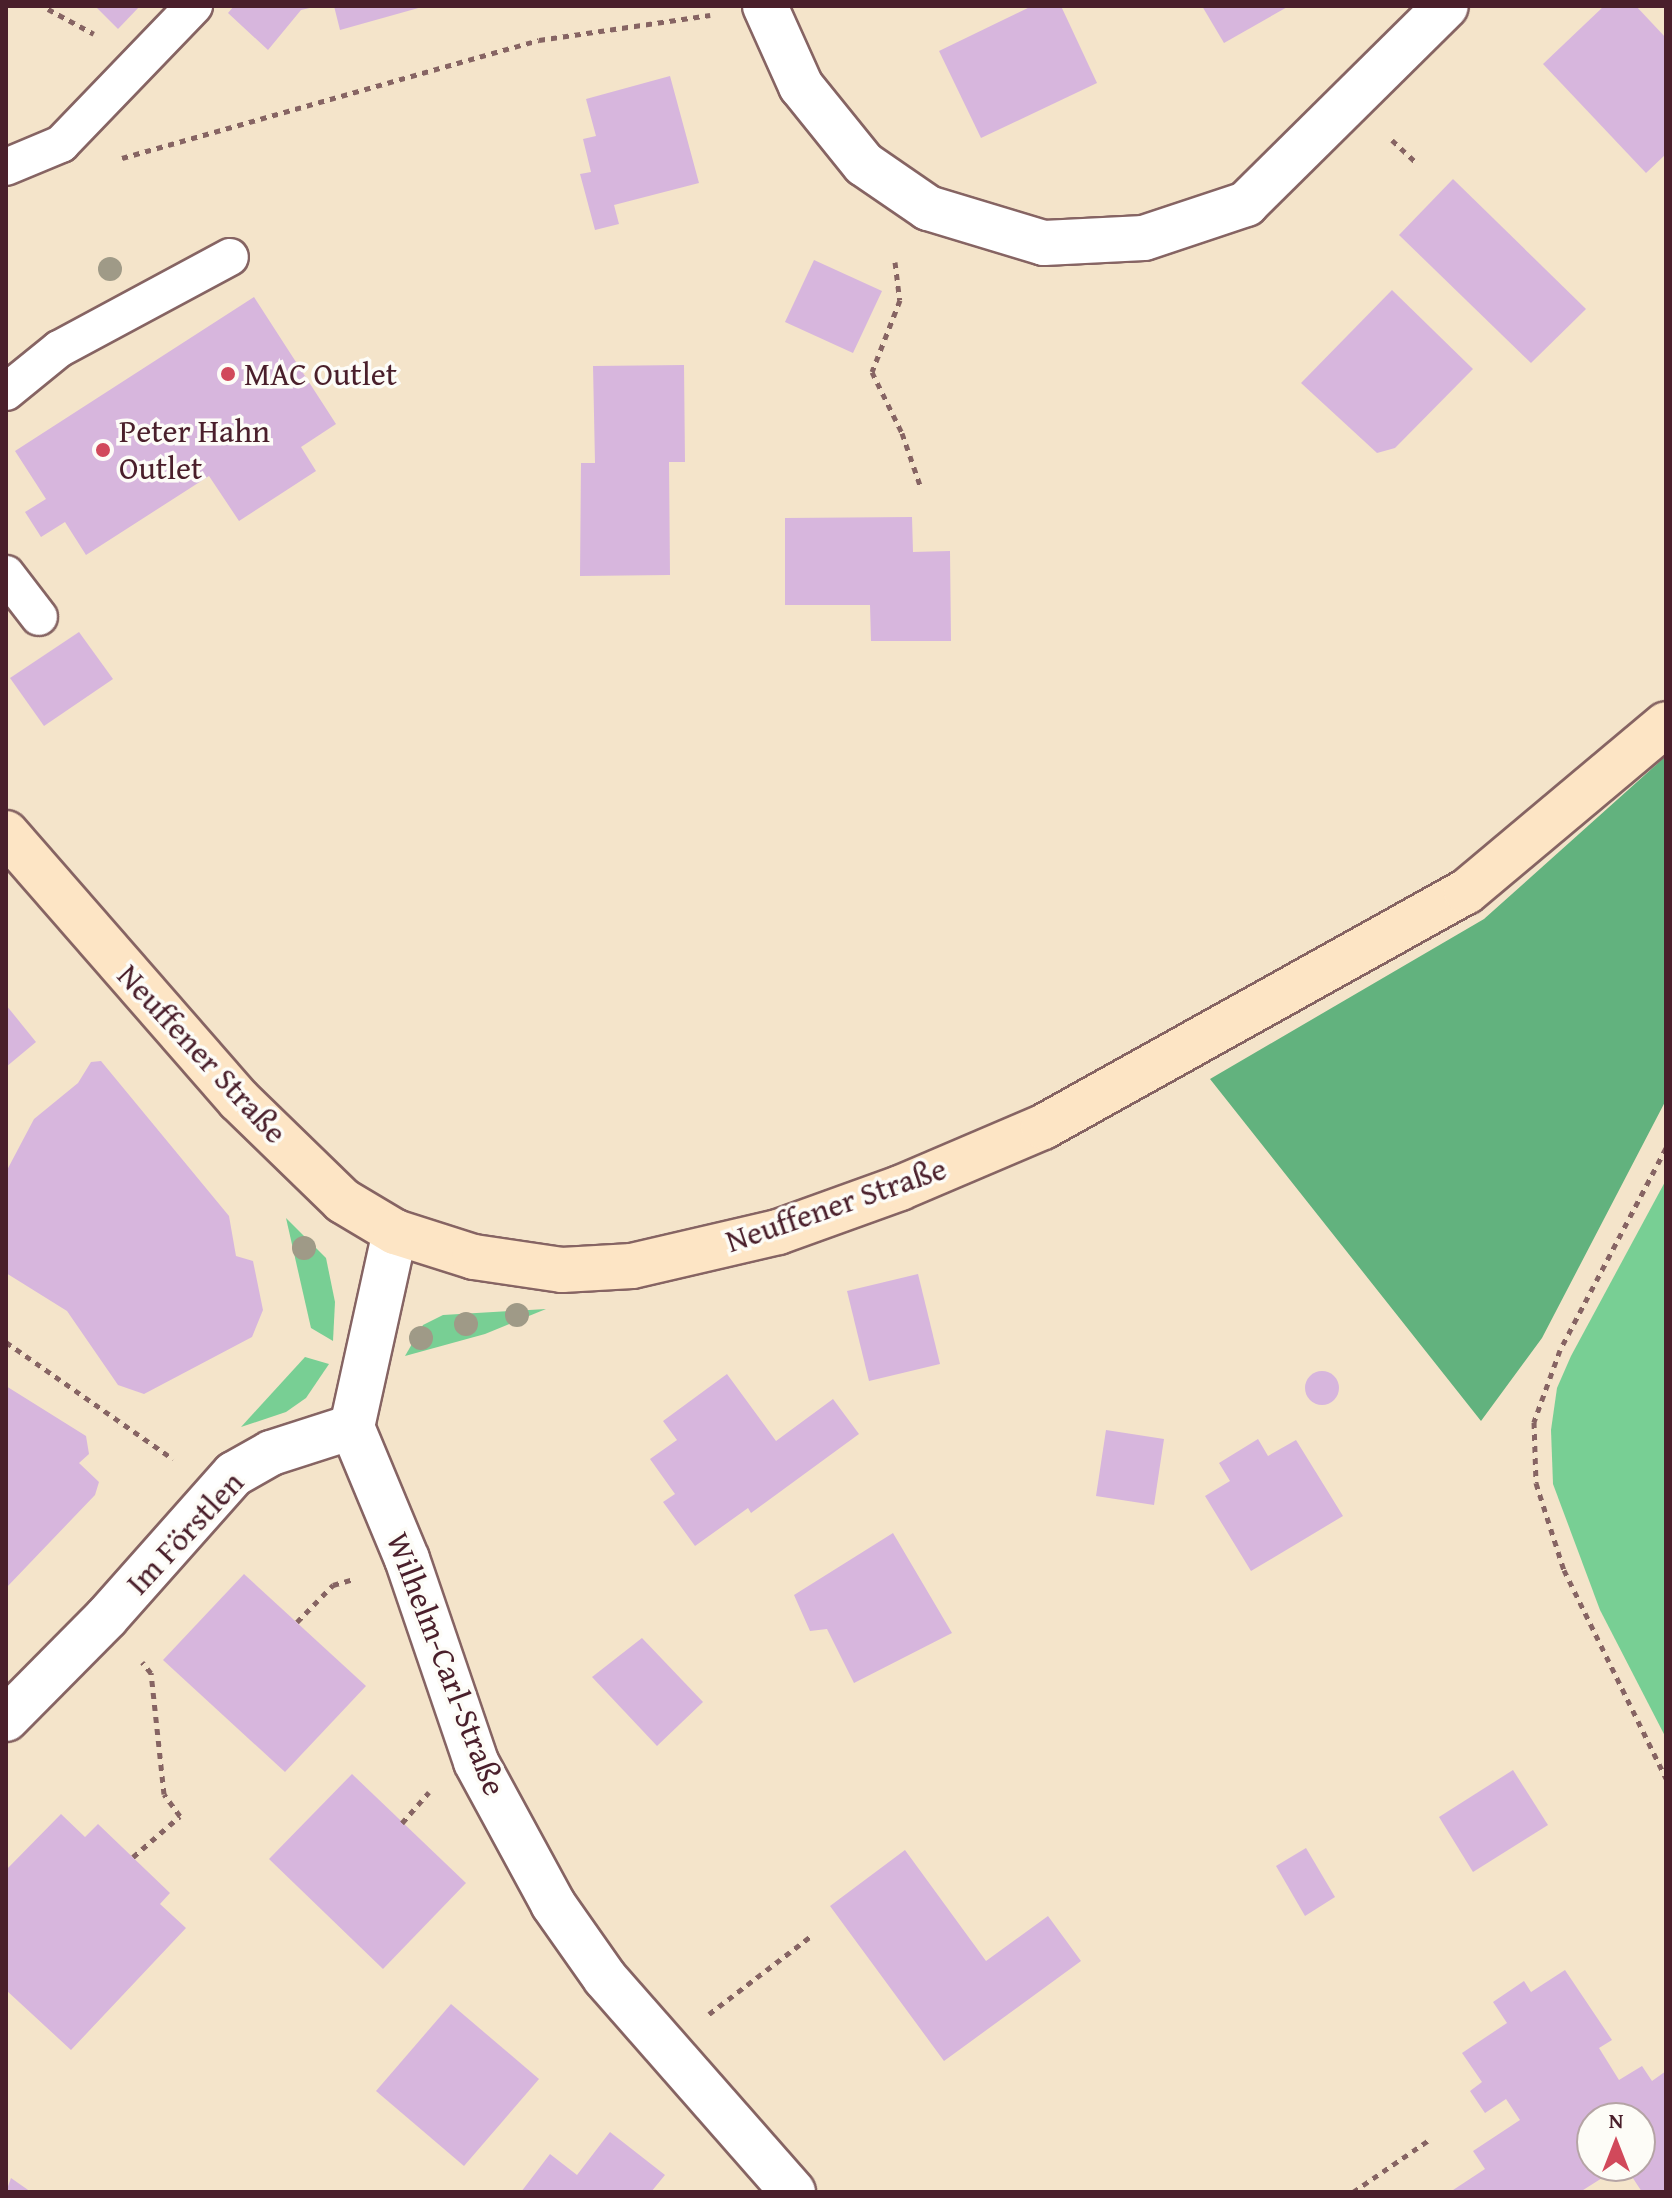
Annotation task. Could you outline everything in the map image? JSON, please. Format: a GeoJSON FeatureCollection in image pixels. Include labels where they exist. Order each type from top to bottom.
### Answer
{"type":"FeatureCollection","features":[{"type":"Feature","properties":{"kind":"main road","name":"Neuffener Straße"},"geometry":{"type":"LineString","coordinates":[[6,833],[239,1100],[343,1201],[395,1232],[474,1257],[562,1270],[632,1266],[778,1232],[900,1188],[1043,1127],[1466,892],[1666,724]]}},
{"type":"Feature","properties":{"kind":"street"},"geometry":{"type":"LineString","coordinates":[[765,6],[801,86],[864,164],[928,208],[1044,243],[1144,238],[1246,204],[1446,6]]}},
{"type":"Feature","properties":{"kind":"street"},"geometry":{"type":"LineString","coordinates":[[352,1427],[395,1232]]}},
{"type":"Feature","properties":{"kind":"street","name":"Wilhelm-Carl-Straße"},"geometry":{"type":"LineString","coordinates":[[352,1427],[407,1559],[476,1762],[553,1904],[605,1978],[663,2048],[793,2192]]}},
{"type":"Feature","properties":{"kind":"street","name":"Im Förstlen"},"geometry":{"type":"LineString","coordinates":[[6,1719],[106,1618],[234,1474],[271,1453],[352,1427]]}},
{"type":"Feature","properties":{"kind":"lane"},"geometry":{"type":"LineString","coordinates":[[6,167],[61,144],[194,6]]}},
{"type":"Feature","properties":{"kind":"lane"},"geometry":{"type":"LineString","coordinates":[[6,392],[59,349],[230,257]]}},
{"type":"Feature","properties":{"kind":"lane"},"geometry":{"type":"LineString","coordinates":[[6,574],[39,617]]}},
{"type":"Feature","properties":{"kind":"path"},"geometry":{"type":"LineString","coordinates":[[116,160],[539,40],[765,6]]}},
{"type":"Feature","properties":{"kind":"path"},"geometry":{"type":"LineString","coordinates":[[895,262],[900,300],[872,372],[902,433],[921,488]]}},
{"type":"Feature","properties":{"kind":"path"},"geometry":{"type":"LineString","coordinates":[[1666,1148],[1560,1350],[1534,1422],[1536,1483],[1564,1570],[1666,1778]]}},
{"type":"Feature","properties":{"kind":"path"},"geometry":{"type":"LineString","coordinates":[[6,1342],[183,1466]]}},
{"type":"Feature","properties":{"kind":"path"},"geometry":{"type":"LineString","coordinates":[[297,1622],[333,1585],[407,1559]]}},
{"type":"Feature","properties":{"kind":"path"},"geometry":{"type":"LineString","coordinates":[[106,1618],[151,1673],[157,1765],[164,1794],[180,1816],[133,1857]]}},
{"type":"Feature","properties":{"kind":"path"},"geometry":{"type":"LineString","coordinates":[[663,2048],[811,1936]]}},
{"type":"Feature","properties":{"kind":"path"},"geometry":{"type":"LineString","coordinates":[[1353,2192],[1429,2140]]}},
{"type":"Feature","properties":{"kind":"green space"},"geometry":{"type":"Polygon","coordinates":[[[1666,756],[1666,1100],[1542,1338],[1481,1421],[1210,1079],[1484,919],[1666,756]]]}},
{"type":"Feature","properties":{"kind":"green space"},"geometry":{"type":"Polygon","coordinates":[[[1666,1180],[1666,1738],[1600,1610],[1553,1484],[1551,1430],[1557,1388],[1571,1356],[1666,1180]]]}},
{"type":"Feature","properties":{"kind":"green space"},"geometry":{"type":"Polygon","coordinates":[[[286,1218],[326,1258],[335,1302],[333,1341],[311,1328],[286,1218]]]}},
{"type":"Feature","properties":{"kind":"green space"},"geometry":{"type":"Polygon","coordinates":[[[546,1309],[485,1334],[405,1356],[423,1325],[443,1315],[546,1309]]]}},
{"type":"Feature","properties":{"kind":"green space"},"geometry":{"type":"Polygon","coordinates":[[[305,1357],[329,1364],[306,1398],[286,1412],[241,1427],[305,1357]]]}},
{"type":"Feature","properties":{"kind":"building"},"geometry":{"type":"Polygon","coordinates":[[[95,6],[140,6],[118,29],[95,6]]]}},
{"type":"Feature","properties":{"kind":"building"},"geometry":{"type":"Polygon","coordinates":[[[234,6],[314,7],[301,10],[268,50],[228,13],[234,6]]]}},
{"type":"Feature","properties":{"kind":"building"},"geometry":{"type":"Polygon","coordinates":[[[334,6],[421,6],[422,7],[340,30],[334,6]]]}},
{"type":"Feature","properties":{"kind":"building"},"geometry":{"type":"Polygon","coordinates":[[[1032,6],[1061,6],[1097,83],[981,138],[939,51],[1032,6]]]}},
{"type":"Feature","properties":{"kind":"building"},"geometry":{"type":"Polygon","coordinates":[[[1202,6],[1289,6],[1224,43],[1202,6]]]}},
{"type":"Feature","properties":{"kind":"building"},"geometry":{"type":"Polygon","coordinates":[[[1604,6],[1636,6],[1666,38],[1666,154],[1646,173],[1543,64],[1604,6]]]}},
{"type":"Feature","properties":{"kind":"building"},"geometry":{"type":"Polygon","coordinates":[[[670,76],[699,183],[614,205],[619,224],[595,230],[580,174],[591,172],[583,139],[596,136],[586,99],[670,76]]]}},
{"type":"Feature","properties":{"kind":"building"},"geometry":{"type":"Polygon","coordinates":[[[1453,179],[1586,309],[1531,363],[1399,235],[1453,179]]]}},
{"type":"Feature","properties":{"kind":"building"},"geometry":{"type":"Polygon","coordinates":[[[814,260],[882,291],[853,353],[785,322],[814,260]]]}},
{"type":"Feature","properties":{"kind":"building"},"geometry":{"type":"Polygon","coordinates":[[[1392,290],[1473,369],[1395,448],[1377,453],[1301,383],[1392,290]]]}},
{"type":"Feature","properties":{"kind":"building"},"geometry":{"type":"Polygon","coordinates":[[[254,297],[336,424],[301,447],[316,471],[239,521],[209,476],[86,555],[65,522],[41,537],[25,512],[46,499],[15,451],[254,297]]]}},
{"type":"Feature","properties":{"kind":"building"},"geometry":{"type":"Polygon","coordinates":[[[684,365],[685,462],[669,462],[670,575],[580,576],[581,463],[595,463],[593,366],[684,365]]]}},
{"type":"Feature","properties":{"kind":"building"},"geometry":{"type":"Polygon","coordinates":[[[912,517],[913,552],[950,551],[951,641],[871,641],[870,605],[785,605],[785,518],[912,517]]]}},
{"type":"Feature","properties":{"kind":"building"},"geometry":{"type":"Polygon","coordinates":[[[79,632],[113,679],[44,726],[10,678],[79,632]]]}},
{"type":"Feature","properties":{"kind":"building"},"geometry":{"type":"Polygon","coordinates":[[[6,1005],[36,1042],[6,1067],[6,1005]]]}},
{"type":"Feature","properties":{"kind":"building"},"geometry":{"type":"Polygon","coordinates":[[[101,1061],[229,1216],[236,1256],[253,1261],[263,1310],[252,1337],[144,1394],[118,1385],[67,1311],[6,1273],[6,1172],[34,1119],[78,1083],[91,1062],[101,1061]]]}},
{"type":"Feature","properties":{"kind":"building"},"geometry":{"type":"Polygon","coordinates":[[[918,1274],[940,1364],[869,1381],[847,1291],[918,1274]]]}},
{"type":"Feature","properties":{"kind":"building"},"geometry":{"type":"Polygon","coordinates":[[[1322,1371],[1334,1376],[1339,1388],[1334,1400],[1322,1405],[1310,1400],[1305,1388],[1310,1376],[1322,1371]]]}},
{"type":"Feature","properties":{"kind":"building"},"geometry":{"type":"Polygon","coordinates":[[[727,1374],[776,1441],[833,1399],[859,1434],[751,1513],[748,1508],[695,1546],[663,1502],[675,1494],[650,1459],[677,1440],[663,1421],[727,1374]]]}},
{"type":"Feature","properties":{"kind":"building"},"geometry":{"type":"Polygon","coordinates":[[[6,1386],[86,1436],[89,1454],[79,1463],[99,1482],[95,1495],[6,1588],[6,1386]]]}},
{"type":"Feature","properties":{"kind":"building"},"geometry":{"type":"Polygon","coordinates":[[[1106,1430],[1164,1439],[1154,1505],[1096,1496],[1106,1430]]]}},
{"type":"Feature","properties":{"kind":"building"},"geometry":{"type":"Polygon","coordinates":[[[1258,1439],[1268,1456],[1296,1440],[1343,1516],[1251,1571],[1205,1496],[1230,1481],[1219,1463],[1258,1439]]]}},
{"type":"Feature","properties":{"kind":"building"},"geometry":{"type":"Polygon","coordinates":[[[893,1533],[952,1633],[854,1683],[827,1629],[810,1631],[794,1595],[893,1533]]]}},
{"type":"Feature","properties":{"kind":"building"},"geometry":{"type":"Polygon","coordinates":[[[244,1574],[366,1686],[285,1772],[163,1660],[244,1574]]]}},
{"type":"Feature","properties":{"kind":"building"},"geometry":{"type":"Polygon","coordinates":[[[642,1638],[703,1702],[657,1746],[592,1677],[642,1638]]]}},
{"type":"Feature","properties":{"kind":"building"},"geometry":{"type":"Polygon","coordinates":[[[1513,1770],[1548,1825],[1473,1872],[1439,1817],[1513,1770]]]}},
{"type":"Feature","properties":{"kind":"building"},"geometry":{"type":"Polygon","coordinates":[[[352,1774],[466,1883],[383,1969],[269,1859],[352,1774]]]}},
{"type":"Feature","properties":{"kind":"building"},"geometry":{"type":"Polygon","coordinates":[[[61,1814],[85,1837],[98,1824],[170,1893],[160,1904],[186,1928],[71,2050],[6,1990],[6,1870],[61,1814]]]}},
{"type":"Feature","properties":{"kind":"building"},"geometry":{"type":"Polygon","coordinates":[[[1306,1848],[1335,1897],[1305,1916],[1276,1866],[1306,1848]]]}},
{"type":"Feature","properties":{"kind":"building"},"geometry":{"type":"Polygon","coordinates":[[[905,1850],[986,1961],[1048,1916],[1081,1961],[944,2061],[830,1906],[905,1850]]]}},
{"type":"Feature","properties":{"kind":"building"},"geometry":{"type":"Polygon","coordinates":[[[1565,1970],[1612,2040],[1599,2048],[1619,2080],[1642,2066],[1652,2081],[1666,2071],[1666,2192],[1642,2192],[1635,2182],[1656,2182],[1656,2102],[1576,2102],[1576,2182],[1596,2182],[1580,2192],[1450,2192],[1485,2169],[1473,2151],[1520,2120],[1506,2099],[1485,2113],[1470,2091],[1482,2082],[1462,2053],[1507,2023],[1493,2002],[1524,1981],[1531,1992],[1565,1970]]]}},
{"type":"Feature","properties":{"kind":"building"},"geometry":{"type":"Polygon","coordinates":[[[451,2004],[539,2079],[464,2166],[376,2091],[451,2004]]]}},
{"type":"Feature","properties":{"kind":"building"},"geometry":{"type":"Polygon","coordinates":[[[610,2132],[665,2175],[651,2192],[521,2192],[550,2154],[577,2175],[610,2132]]]}},
{"type":"Feature","properties":{"kind":"building"},"geometry":{"type":"Polygon","coordinates":[[[11,2178],[31,2192],[6,2192],[11,2178]]]}},
{"type":"Feature","properties":{"kind":"place","name":"MAC Outlet"},"geometry":{"type":"Point","coordinates":[228,374]}},
{"type":"Feature","properties":{"kind":"place","name":"Peter Hahn Outlet"},"geometry":{"type":"Point","coordinates":[103,450]}}]}
